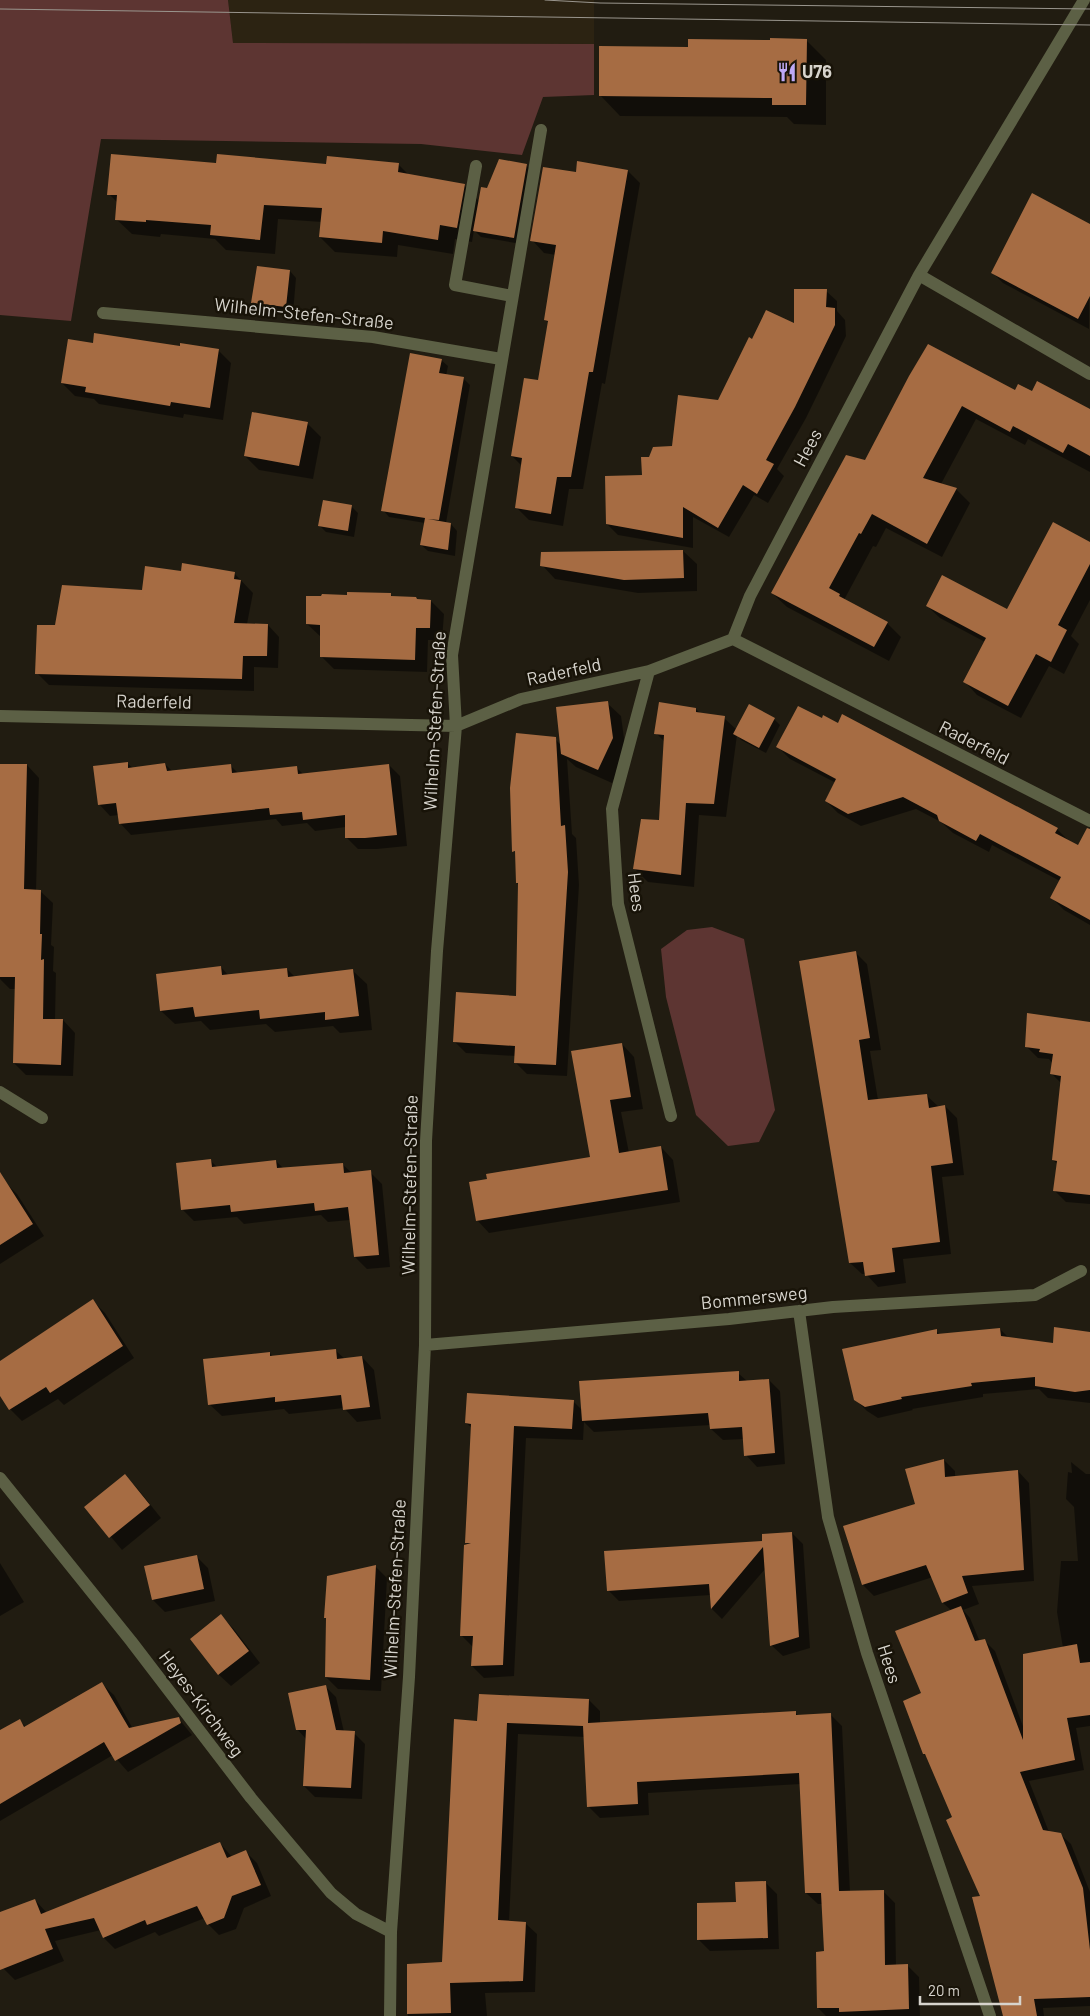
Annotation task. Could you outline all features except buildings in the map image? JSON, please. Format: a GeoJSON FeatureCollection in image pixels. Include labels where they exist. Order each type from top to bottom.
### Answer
{"type":"FeatureCollection","features":[{"type":"Feature","properties":{"kind":"street","name":"Hees"},"geometry":{"type":"LineString","coordinates":[[734,639],[750,596],[919,275],[1084,0]]}},
{"type":"Feature","properties":{"kind":"street","name":"Wilhelm-Stefen-Straße"},"geometry":{"type":"LineString","coordinates":[[390,2016],[391,1932],[409,1677],[425,1345],[426,1141],[437,952],[456,726],[452,655],[541,130]]}},
{"type":"Feature","properties":{"kind":"street"},"geometry":{"type":"LineString","coordinates":[[476,166],[455,285],[512,296]]}},
{"type":"Feature","properties":{"kind":"street"},"geometry":{"type":"LineString","coordinates":[[919,275],[1090,374]]}},
{"type":"Feature","properties":{"kind":"street","name":"Wilhelm-Stefen-Straße"},"geometry":{"type":"LineString","coordinates":[[103,313],[373,336],[501,360]]}},
{"type":"Feature","properties":{"kind":"street","name":"Raderfeld"},"geometry":{"type":"LineString","coordinates":[[0,716],[456,726],[521,700],[649,671],[734,639],[1090,822]]}},
{"type":"Feature","properties":{"kind":"street","name":"Hees"},"geometry":{"type":"LineString","coordinates":[[649,671],[612,809],[618,904],[671,1116]]}},
{"type":"Feature","properties":{"kind":"street"},"geometry":{"type":"LineString","coordinates":[[0,1092],[42,1118]]}},
{"type":"Feature","properties":{"kind":"street","name":"Bommersweg"},"geometry":{"type":"LineString","coordinates":[[425,1345],[833,1307],[1035,1296],[1081,1271]]}},
{"type":"Feature","properties":{"kind":"street","name":"Hees"},"geometry":{"type":"LineString","coordinates":[[799,1311],[828,1517],[867,1653],[990,2016]]}},
{"type":"Feature","properties":{"kind":"street","name":"Heyes-Kirchweg"},"geometry":{"type":"LineString","coordinates":[[0,1478],[131,1641],[251,1798],[325,1886],[356,1914],[391,1932]]}},
{"type":"Feature","properties":{"kind":"shaded area"},"geometry":{"type":"Polygon","coordinates":[[[0,0],[228,0],[233,43],[594,44],[594,95],[543,97],[522,155],[421,144],[101,139],[71,321],[0,315],[0,0]]]}},
{"type":"Feature","properties":{"kind":"shaded area"},"geometry":{"type":"Polygon","coordinates":[[[228,0],[594,0],[594,44],[233,43],[228,0]]]}},
{"type":"Feature","properties":{"kind":"shaded area"},"geometry":{"type":"Polygon","coordinates":[[[712,927],[744,939],[775,1110],[759,1142],[728,1146],[696,1115],[666,997],[661,949],[687,930],[712,927]]]}},
{"type":"Feature","properties":{"kind":"tram line"},"geometry":{"type":"LineString","coordinates":[[545,0],[600,3],[1090,9]]}},
{"type":"Feature","properties":{"kind":"tram line"},"geometry":{"type":"LineString","coordinates":[[0,9],[1090,25]]}},
{"type":"Feature","properties":{"kind":"place","name":"U76"},"geometry":{"type":"Point","coordinates":[787,72]}}]}
